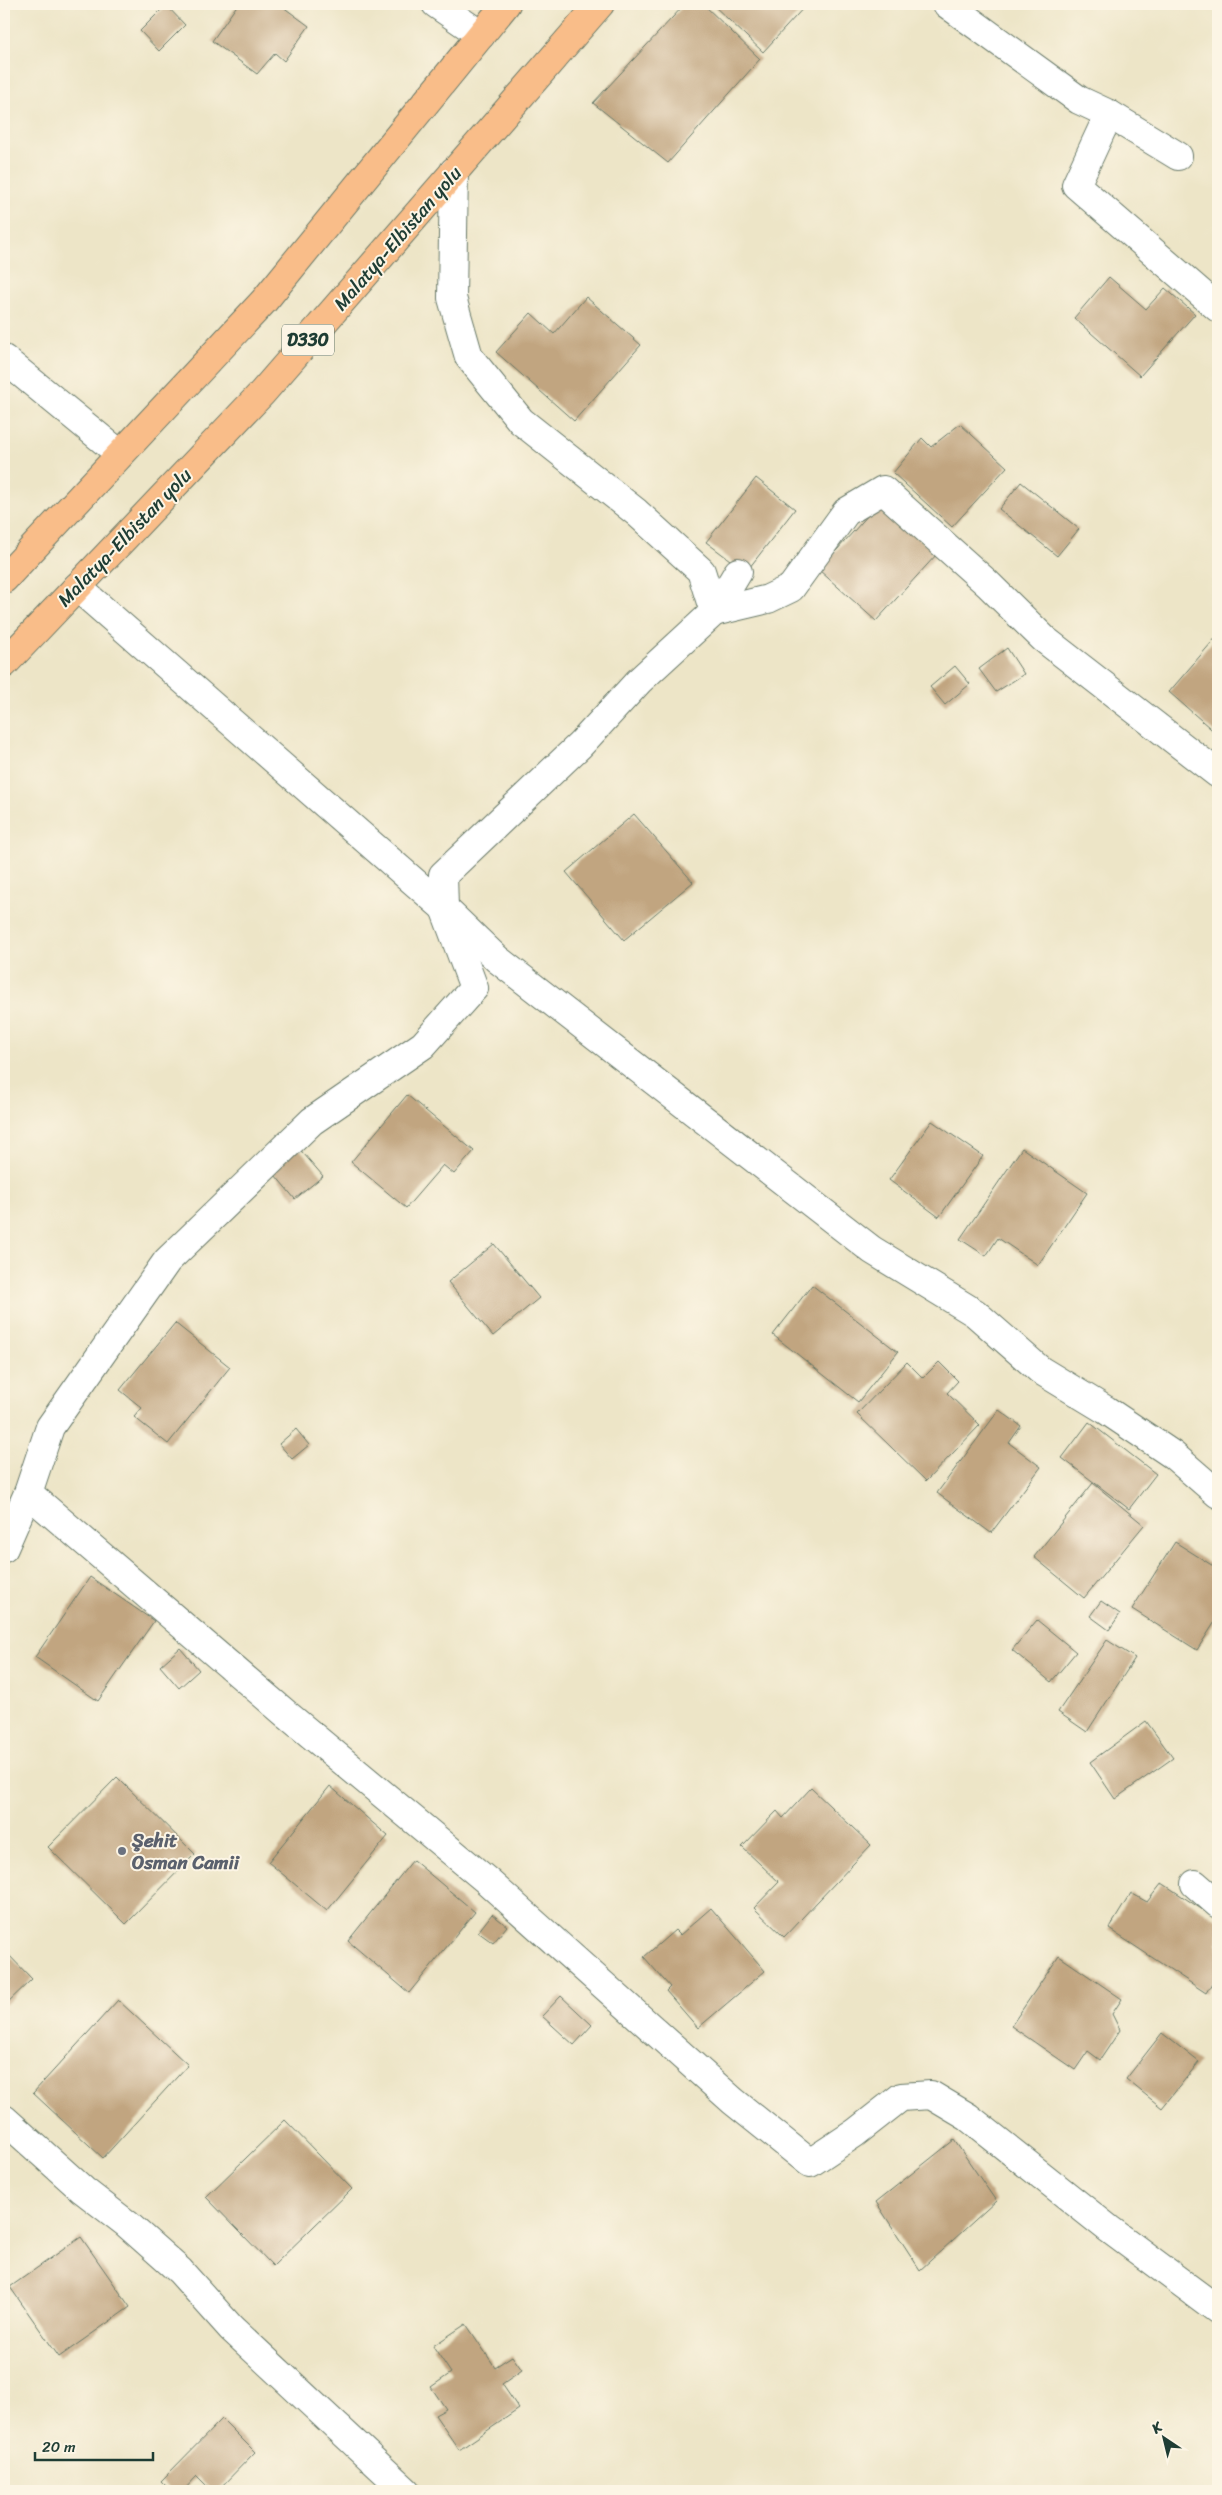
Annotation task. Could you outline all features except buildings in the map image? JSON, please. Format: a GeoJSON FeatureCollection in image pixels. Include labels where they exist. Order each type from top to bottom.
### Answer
{"type":"FeatureCollection","features":[{"type":"Feature","properties":{"kind":"main road"},"geometry":{"type":"LineString","coordinates":[[4,579],[264,301],[506,4]]}},
{"type":"Feature","properties":{"kind":"main road","name":"Malatya-Elbistan yolu"},"geometry":{"type":"LineString","coordinates":[[4,664],[262,393],[600,4]]}},
{"type":"Feature","properties":{"kind":"street"},"geometry":{"type":"LineString","coordinates":[[436,4],[481,35]]}},
{"type":"Feature","properties":{"kind":"street"},"geometry":{"type":"LineString","coordinates":[[947,4],[1079,100],[1109,114],[1178,156]]}},
{"type":"Feature","properties":{"kind":"street"},"geometry":{"type":"LineString","coordinates":[[1109,114],[1076,185],[1218,308]]}},
{"type":"Feature","properties":{"kind":"street"},"geometry":{"type":"LineString","coordinates":[[454,171],[452,298],[469,357],[521,421],[636,512],[701,571],[714,612]]}},
{"type":"Feature","properties":{"kind":"street"},"geometry":{"type":"LineString","coordinates":[[4,359],[120,454]]}},
{"type":"Feature","properties":{"kind":"street"},"geometry":{"type":"LineString","coordinates":[[714,612],[768,599],[791,588],[846,512],[883,490],[988,584],[1044,639],[1218,774]]}},
{"type":"Feature","properties":{"kind":"street"},"geometry":{"type":"LineString","coordinates":[[4,1548],[28,1493],[50,1427],[167,1261],[312,1120],[423,1045],[474,988],[444,908],[443,875],[580,745],[639,681],[714,612],[738,572]]}},
{"type":"Feature","properties":{"kind":"street"},"geometry":{"type":"LineString","coordinates":[[77,587],[444,908],[497,959],[872,1250],[975,1313],[1040,1370],[1106,1410],[1173,1455],[1218,1494]]}},
{"type":"Feature","properties":{"kind":"street"},"geometry":{"type":"LineString","coordinates":[[28,1493],[285,1713],[486,1880],[733,2101],[810,2163],[856,2133],[901,2097],[931,2095],[968,2117],[1109,2229],[1218,2310]]}},
{"type":"Feature","properties":{"kind":"street"},"geometry":{"type":"LineString","coordinates":[[1195,1884],[1218,1904]]}},
{"type":"Feature","properties":{"kind":"street"},"geometry":{"type":"LineString","coordinates":[[4,2119],[83,2190],[127,2224],[180,2271],[231,2328],[406,2491]]}},
{"type":"Feature","properties":{"kind":"place","name":"Şehit Osman Camii"},"geometry":{"type":"Point","coordinates":[122,1851]}}]}
